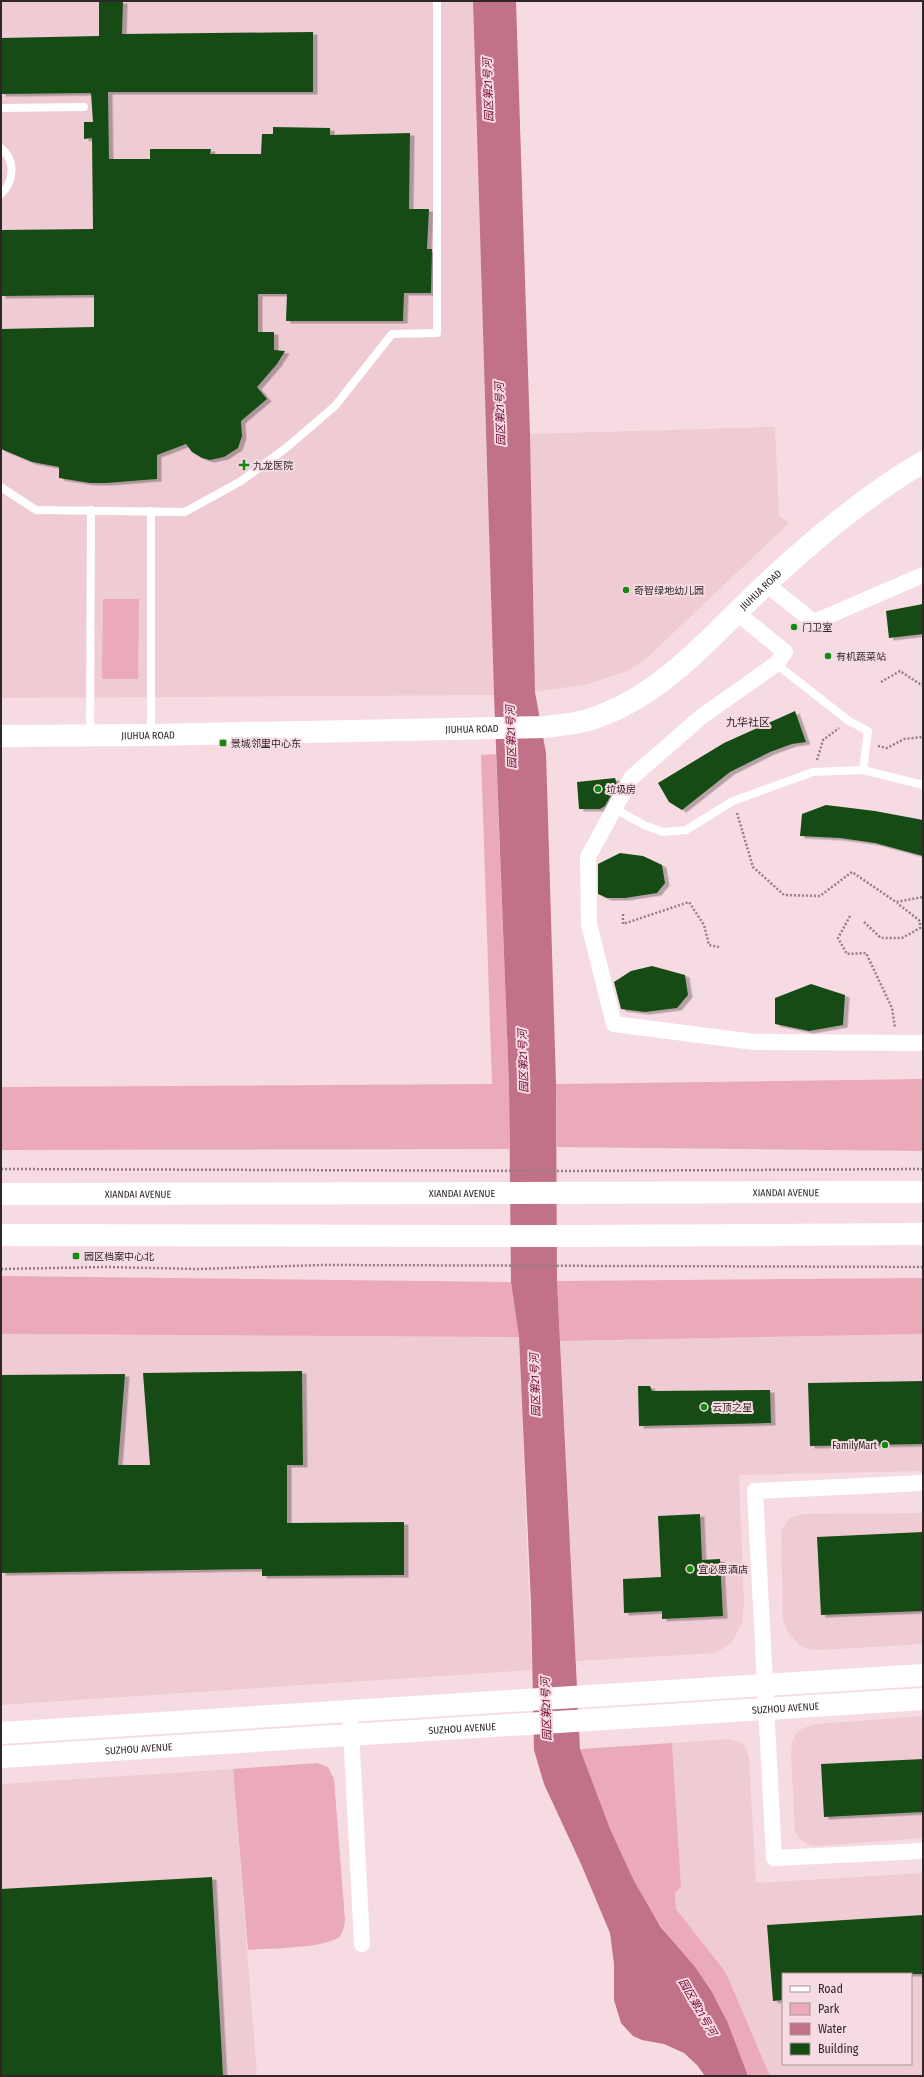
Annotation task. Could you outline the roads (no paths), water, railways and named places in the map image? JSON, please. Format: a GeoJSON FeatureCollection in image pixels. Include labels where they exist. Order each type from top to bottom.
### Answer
{"type":"FeatureCollection","features":[{"type":"Feature","properties":{"kind":"main road","name":"JIUHUA ROAD"},"geometry":{"type":"LineString","coordinates":[[1,736],[151,735],[544,727],[571,724],[600,716],[647,693],[667,679],[736,612],[818,538],[881,490],[923,462]]}},
{"type":"Feature","properties":{"kind":"main road","name":"XIANDAI AVENUE"},"geometry":{"type":"LineString","coordinates":[[1,1194],[923,1192]]}},
{"type":"Feature","properties":{"kind":"main road"},"geometry":{"type":"LineString","coordinates":[[1,1235],[560,1236],[923,1234]]}},
{"type":"Feature","properties":{"kind":"main road"},"geometry":{"type":"LineString","coordinates":[[1,1733],[923,1675]]}},
{"type":"Feature","properties":{"kind":"main road","name":"SUZHOU AVENUE"},"geometry":{"type":"LineString","coordinates":[[1,1757],[923,1699]]}},
{"type":"Feature","properties":{"kind":"street"},"geometry":{"type":"LineString","coordinates":[[766,584],[814,622],[923,575]]}},
{"type":"Feature","properties":{"kind":"street"},"geometry":{"type":"LineString","coordinates":[[736,612],[785,652],[776,664],[701,717],[631,778],[588,857],[589,924],[614,1024],[754,1042],[923,1043]]}},
{"type":"Feature","properties":{"kind":"street"},"geometry":{"type":"LineString","coordinates":[[923,1483],[755,1491],[765,1708],[774,1858],[923,1851]]}},
{"type":"Feature","properties":{"kind":"street"},"geometry":{"type":"LineString","coordinates":[[350,1710],[362,1944]]}},
{"type":"Feature","properties":{"kind":"lane"},"geometry":{"type":"LineString","coordinates":[[1,487],[36,510],[185,512],[241,481],[286,448],[335,406],[392,334],[438,333],[437,1]]}},
{"type":"Feature","properties":{"kind":"lane"},"geometry":{"type":"LineString","coordinates":[[1,108],[84,107]]}},
{"type":"Feature","properties":{"kind":"lane"},"geometry":{"type":"LineString","coordinates":[[1,148],[9,157],[12,166],[12,175],[9,183],[1,194]]}},
{"type":"Feature","properties":{"kind":"lane"},"geometry":{"type":"LineString","coordinates":[[90,736],[91,510]]}},
{"type":"Feature","properties":{"kind":"lane"},"geometry":{"type":"LineString","coordinates":[[151,511],[151,735]]}},
{"type":"Feature","properties":{"kind":"lane"},"geometry":{"type":"LineString","coordinates":[[776,664],[848,721],[868,730],[863,770]]}},
{"type":"Feature","properties":{"kind":"lane"},"geometry":{"type":"LineString","coordinates":[[615,808],[644,825],[662,832],[686,830],[723,809],[733,801],[813,772],[863,770],[923,784]]}},
{"type":"Feature","properties":{"kind":"water","name":"园区第21号河"},"geometry":{"type":"Polygon","coordinates":[[[473,1],[516,1],[530,434],[535,692],[546,753],[556,1084],[557,1281],[580,1749],[610,1829],[634,1881],[660,1926],[695,1967],[712,1992],[727,2021],[748,2076],[705,2076],[697,2065],[684,2053],[664,2044],[642,2040],[633,2036],[621,2023],[614,2000],[614,1964],[610,1933],[581,1864],[544,1784],[534,1750],[531,1603],[519,1337],[511,1282],[509,1084],[494,695],[473,1]]]}},
{"type":"Feature","properties":{"kind":"place","name":"九龙医院"},"geometry":{"type":"Point","coordinates":[244,465]}},
{"type":"Feature","properties":{"kind":"place","name":"奇智绿地幼儿园"},"geometry":{"type":"Point","coordinates":[626,590]}},
{"type":"Feature","properties":{"kind":"place","name":"门卫室"},"geometry":{"type":"Point","coordinates":[794,627]}},
{"type":"Feature","properties":{"kind":"place","name":"有机蔬菜站"},"geometry":{"type":"Point","coordinates":[828,656]}},
{"type":"Feature","properties":{"kind":"place","name":"景城邻里中心东"},"geometry":{"type":"Point","coordinates":[223,743]}},
{"type":"Feature","properties":{"kind":"place","name":"垃圾房"},"geometry":{"type":"Point","coordinates":[598,789]}},
{"type":"Feature","properties":{"kind":"place","name":"园区档案中心北"},"geometry":{"type":"Point","coordinates":[76,1256]}},
{"type":"Feature","properties":{"kind":"place","name":"云顶之星"},"geometry":{"type":"Point","coordinates":[704,1407]}},
{"type":"Feature","properties":{"kind":"place","name":"FamilyMart"},"geometry":{"type":"Point","coordinates":[885,1445]}},
{"type":"Feature","properties":{"kind":"place","name":"宜必思酒店"},"geometry":{"type":"Point","coordinates":[690,1569]}},
{"type":"Feature","properties":{"kind":"district","name":"九华社区"},"geometry":{"type":"Point","coordinates":[748,722]}}]}
